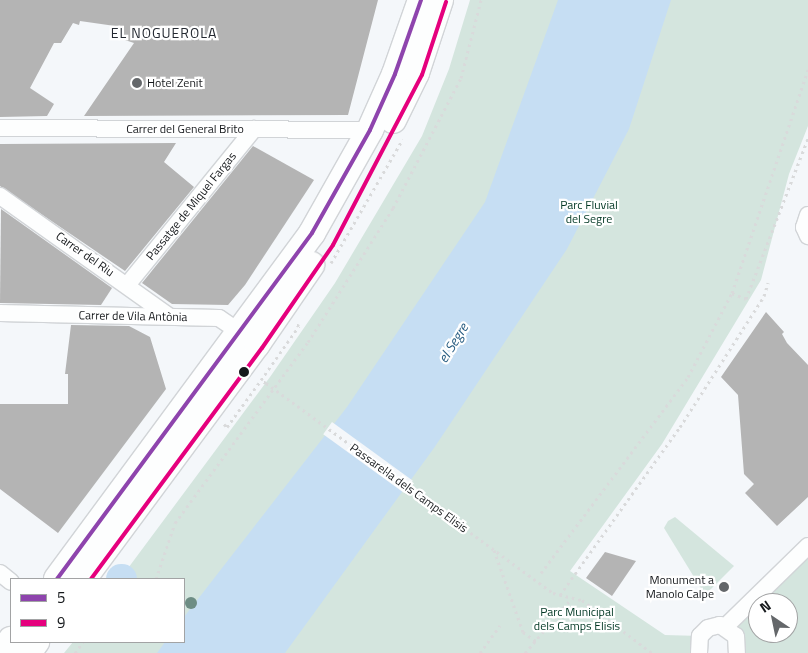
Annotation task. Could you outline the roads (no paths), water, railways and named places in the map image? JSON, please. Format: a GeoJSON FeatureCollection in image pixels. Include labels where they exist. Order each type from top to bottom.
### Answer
{"type":"FeatureCollection","features":[{"type":"Feature","properties":{"kind":"main road"},"geometry":{"type":"LineString","coordinates":[[84,578],[249,339],[312,233],[370,130],[395,74],[421,0]]}},
{"type":"Feature","properties":{"kind":"main road"},"geometry":{"type":"LineString","coordinates":[[58,578],[328,241],[378,150],[416,73],[440,0]]}},
{"type":"Feature","properties":{"kind":"main road"},"geometry":{"type":"LineString","coordinates":[[2,653],[10,641]]}},
{"type":"Feature","properties":{"kind":"street","name":"Carrer del General Brito"},"geometry":{"type":"LineString","coordinates":[[0,128],[370,130]]}},
{"type":"Feature","properties":{"kind":"street","name":"Passatge de Miquel Fargas"},"geometry":{"type":"LineString","coordinates":[[128,284],[254,129]]}},
{"type":"Feature","properties":{"kind":"street","name":"Carrer del Riu"},"geometry":{"type":"LineString","coordinates":[[0,196],[128,284],[168,316]]}},
{"type":"Feature","properties":{"kind":"street"},"geometry":{"type":"LineString","coordinates":[[808,215],[804,227],[808,236]]}},
{"type":"Feature","properties":{"kind":"street","name":"Carrer de Vila Antònia"},"geometry":{"type":"LineString","coordinates":[[0,313],[219,318],[249,339]]}},
{"type":"Feature","properties":{"kind":"street"},"geometry":{"type":"LineString","coordinates":[[726,627],[808,546]]}},
{"type":"Feature","properties":{"kind":"street"},"geometry":{"type":"LineString","coordinates":[[0,573],[10,581]]}},
{"type":"Feature","properties":{"kind":"street"},"geometry":{"type":"LineString","coordinates":[[699,653],[698,643],[704,632],[714,626],[726,627],[737,639],[737,653]]}},
{"type":"Feature","properties":{"kind":"water","name":"el Segre"},"geometry":{"type":"Polygon","coordinates":[[[558,0],[671,0],[629,129],[567,249],[434,448],[285,653],[157,653],[164,643],[185,643],[185,616],[347,407],[485,202],[558,0]]]}},
{"type":"Feature","properties":{"kind":"place","name":"Hotel Zenit"},"geometry":{"type":"Point","coordinates":[137,83]}},
{"type":"Feature","properties":{"kind":"place","name":"Monument a Manolo Calpe"},"geometry":{"type":"Point","coordinates":[724,587]}},
{"type":"Feature","properties":{"kind":"district","name":"EL NOGUEROLA"},"geometry":{"type":"Point","coordinates":[164,33]}},
{"type":"Feature","properties":{"kind":"park label","name":"Parc Fluvial del Segre"},"geometry":{"type":"Point","coordinates":[589,212]}},
{"type":"Feature","properties":{"kind":"park label","name":"Parc Municipal dels Camps Elisis"},"geometry":{"type":"Point","coordinates":[577,619]}}]}
